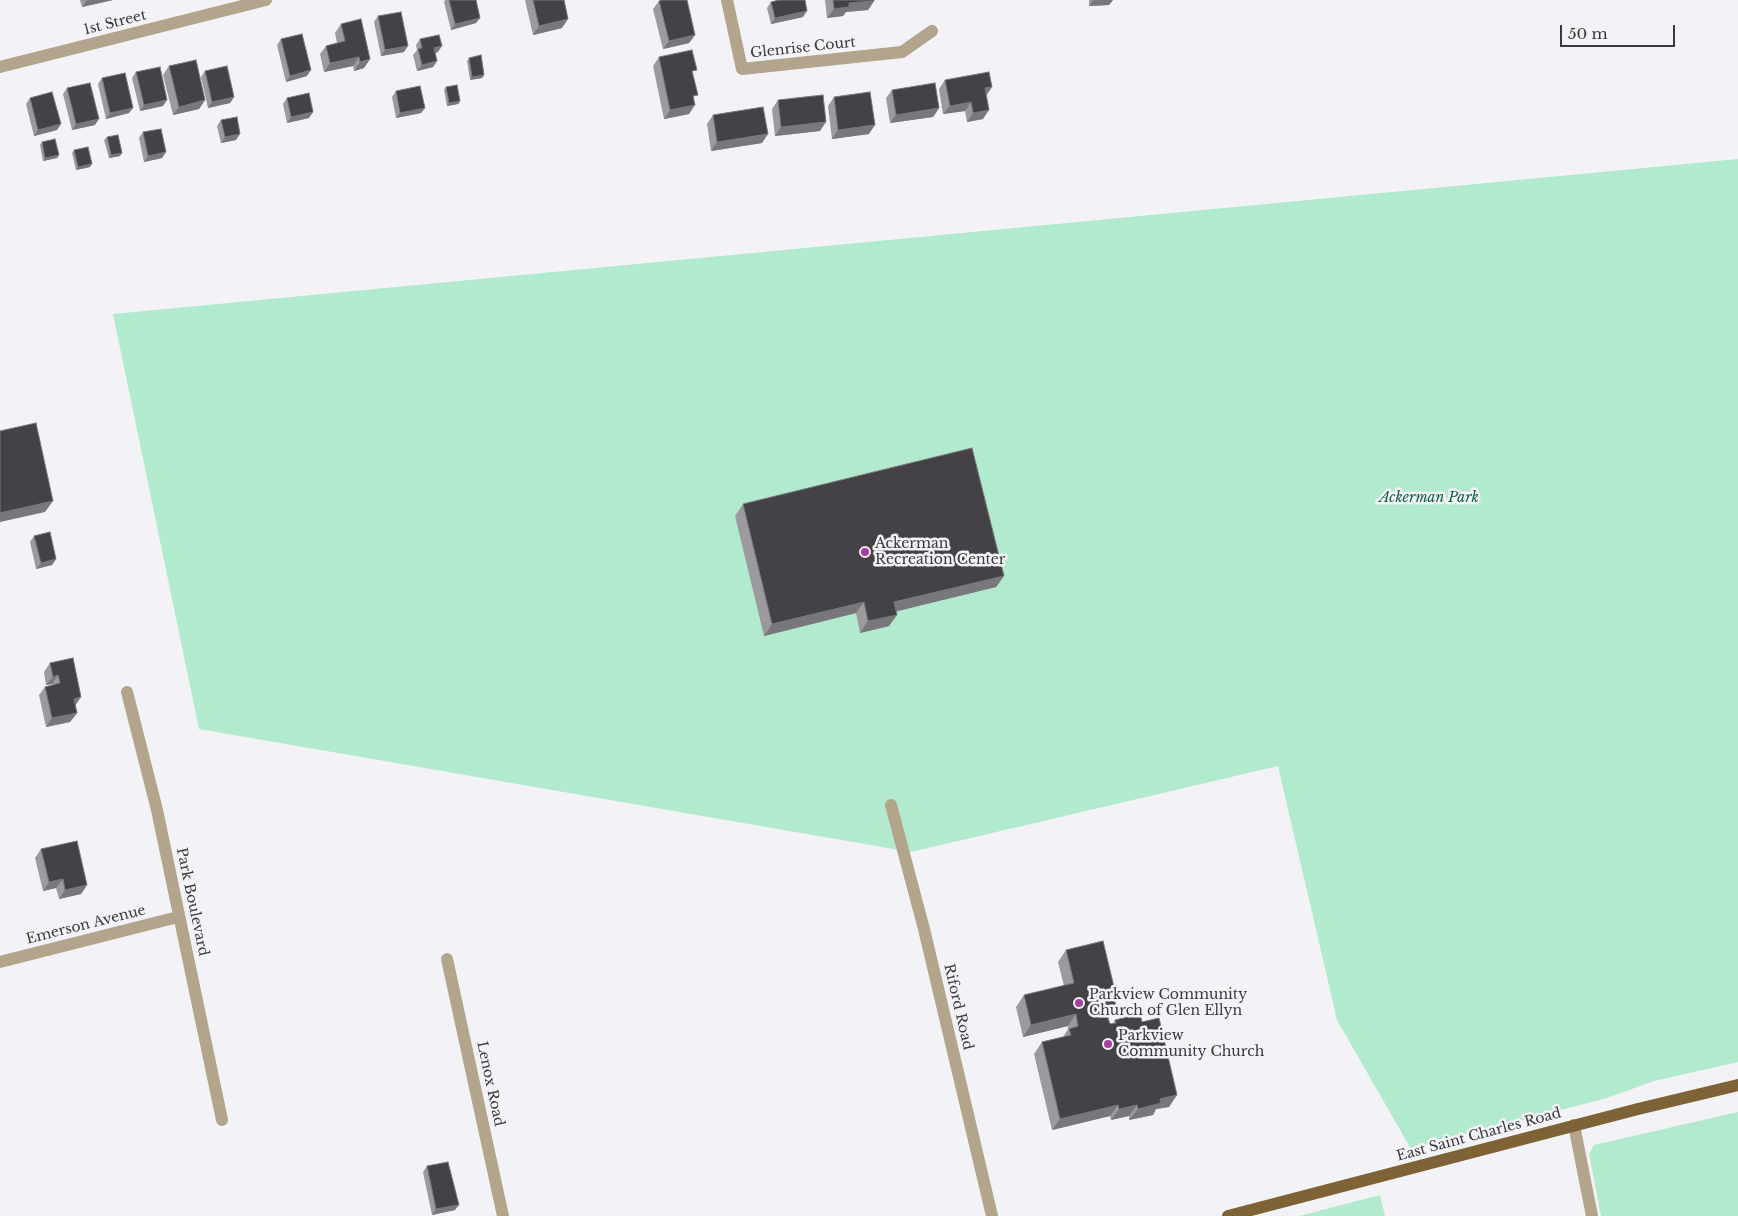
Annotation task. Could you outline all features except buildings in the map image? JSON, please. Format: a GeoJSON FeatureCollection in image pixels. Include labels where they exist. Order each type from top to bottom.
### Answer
{"type":"FeatureCollection","features":[{"type":"Feature","properties":{"kind":"main road","name":"East Saint Charles Road"},"geometry":{"type":"LineString","coordinates":[[1228,1216],[1738,1085]]}},
{"type":"Feature","properties":{"kind":"street","name":"1st Street"},"geometry":{"type":"LineString","coordinates":[[0,65],[266,0]]}},
{"type":"Feature","properties":{"kind":"street","name":"Glenrise Court"},"geometry":{"type":"LineString","coordinates":[[727,0],[742,70],[902,52],[932,31]]}},
{"type":"Feature","properties":{"kind":"street","name":"Park Boulevard"},"geometry":{"type":"LineString","coordinates":[[127,692],[157,810],[222,1120]]}},
{"type":"Feature","properties":{"kind":"street","name":"Riford Road"},"geometry":{"type":"LineString","coordinates":[[891,805],[924,929],[992,1216]]}},
{"type":"Feature","properties":{"kind":"street","name":"Emerson Avenue"},"geometry":{"type":"LineString","coordinates":[[0,962],[178,917]]}},
{"type":"Feature","properties":{"kind":"street","name":"Lenox Road"},"geometry":{"type":"LineString","coordinates":[[447,959],[503,1216]]}},
{"type":"Feature","properties":{"kind":"street"},"geometry":{"type":"LineString","coordinates":[[1574,1126],[1592,1216]]}},
{"type":"Feature","properties":{"kind":"green space","name":"Ackerman Park"},"geometry":{"type":"Polygon","coordinates":[[[1738,159],[1738,1062],[1654,1081],[1607,1098],[1411,1149],[1337,1020],[1278,766],[911,852],[199,729],[113,314],[1738,159]]]}},
{"type":"Feature","properties":{"kind":"green space"},"geometry":{"type":"Polygon","coordinates":[[[1738,1112],[1738,1216],[1601,1216],[1589,1154],[1594,1145],[1738,1112]]]}},
{"type":"Feature","properties":{"kind":"green space"},"geometry":{"type":"Polygon","coordinates":[[[1380,1195],[1385,1216],[1299,1216],[1380,1195]]]}},
{"type":"Feature","properties":{"kind":"place","name":"Ackerman Recreation Center"},"geometry":{"type":"Point","coordinates":[865,552]}},
{"type":"Feature","properties":{"kind":"place","name":"Parkview Community Church of Glen Ellyn"},"geometry":{"type":"Point","coordinates":[1079,1003]}},
{"type":"Feature","properties":{"kind":"place","name":"Parkview Community Church"},"geometry":{"type":"Point","coordinates":[1108,1044]}}]}
